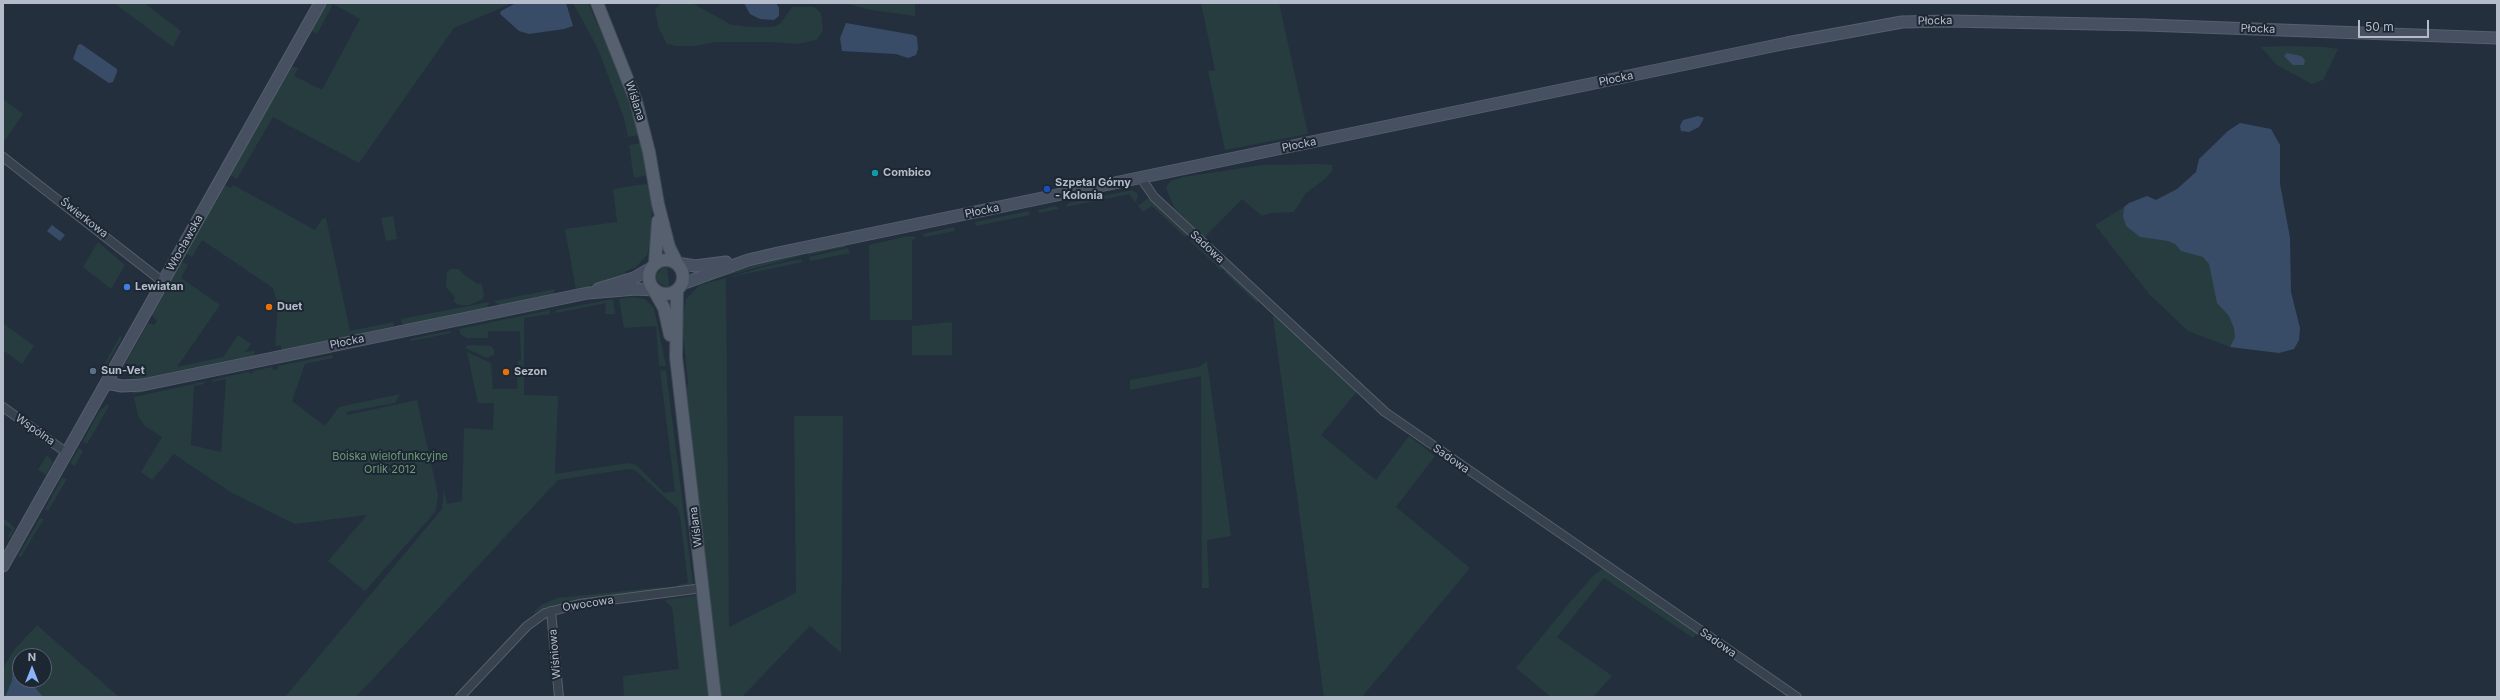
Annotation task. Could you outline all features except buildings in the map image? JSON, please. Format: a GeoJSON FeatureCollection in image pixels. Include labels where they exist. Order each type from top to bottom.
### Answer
{"type":"FeatureCollection","features":[{"type":"Feature","properties":{"kind":"main road","name":"Włocławska"},"geometry":{"type":"LineString","coordinates":[[3,566],[320,3]]}},
{"type":"Feature","properties":{"kind":"main road","name":"Wiślana"},"geometry":{"type":"LineString","coordinates":[[597,3],[636,101],[649,152],[658,204],[669,247],[677,263]]}},
{"type":"Feature","properties":{"kind":"main road","name":"Płocka"},"geometry":{"type":"LineString","coordinates":[[677,263],[695,266],[748,260],[1787,43],[1902,22],[1950,21],[2146,25],[2497,38]]}},
{"type":"Feature","properties":{"kind":"main road","name":"Wiślana"},"geometry":{"type":"LineString","coordinates":[[653,266],[658,204]]}},
{"type":"Feature","properties":{"kind":"main road"},"geometry":{"type":"LineString","coordinates":[[666,260],[677,263],[683,273],[679,287],[666,295],[654,290],[648,280],[653,266],[666,260]]}},
{"type":"Feature","properties":{"kind":"main road","name":"Płocka"},"geometry":{"type":"LineString","coordinates":[[679,287],[748,260]]}},
{"type":"Feature","properties":{"kind":"main road","name":"Płocka"},"geometry":{"type":"LineString","coordinates":[[106,383],[122,386],[142,385],[588,293],[634,278],[653,266]]}},
{"type":"Feature","properties":{"kind":"main road","name":"Wiślana"},"geometry":{"type":"LineString","coordinates":[[676,357],[679,287]]}},
{"type":"Feature","properties":{"kind":"main road","name":"Płocka"},"geometry":{"type":"LineString","coordinates":[[588,293],[636,289],[654,290]]}},
{"type":"Feature","properties":{"kind":"main road","name":"Wiślana"},"geometry":{"type":"LineString","coordinates":[[654,290],[664,308],[676,357],[715,697]]}},
{"type":"Feature","properties":{"kind":"street","name":"Świerkowa"},"geometry":{"type":"LineString","coordinates":[[3,157],[163,282]]}},
{"type":"Feature","properties":{"kind":"street","name":"Sadowa"},"geometry":{"type":"LineString","coordinates":[[1141,178],[1154,197],[1385,412],[1797,697]]}},
{"type":"Feature","properties":{"kind":"street","name":"Wspólna"},"geometry":{"type":"LineString","coordinates":[[3,407],[67,452]]}},
{"type":"Feature","properties":{"kind":"street","name":"Owocowa"},"geometry":{"type":"LineString","coordinates":[[460,697],[527,626],[551,611],[579,604],[703,588]]}},
{"type":"Feature","properties":{"kind":"street","name":"Wiśniowa"},"geometry":{"type":"LineString","coordinates":[[551,611],[559,697]]}},
{"type":"Feature","properties":{"kind":"green space"},"geometry":{"type":"Polygon","coordinates":[[[114,3],[144,3],[181,31],[173,47],[114,3]]]}},
{"type":"Feature","properties":{"kind":"green space"},"geometry":{"type":"Polygon","coordinates":[[[325,3],[513,3],[454,28],[359,163],[273,117],[237,179],[230,175],[289,66],[298,68],[294,76],[322,90],[360,19],[333,4],[317,34],[310,30],[325,3]]]}},
{"type":"Feature","properties":{"kind":"green space"},"geometry":{"type":"Polygon","coordinates":[[[573,3],[588,3],[627,91],[639,135],[628,137],[624,118],[598,49],[573,3]]]}},
{"type":"Feature","properties":{"kind":"green space"},"geometry":{"type":"Polygon","coordinates":[[[692,3],[732,25],[753,27],[773,27],[780,24],[792,7],[814,7],[821,13],[823,31],[816,40],[797,44],[771,42],[716,42],[695,46],[676,46],[667,44],[659,29],[655,10],[660,4],[692,3]]]}},
{"type":"Feature","properties":{"kind":"green space"},"geometry":{"type":"Polygon","coordinates":[[[844,3],[915,3],[915,16],[871,10],[844,3]]]}},
{"type":"Feature","properties":{"kind":"green space"},"geometry":{"type":"Polygon","coordinates":[[[1201,3],[1279,3],[1308,134],[1225,150],[1208,71],[1215,70],[1201,3]]]}},
{"type":"Feature","properties":{"kind":"green space"},"geometry":{"type":"Polygon","coordinates":[[[2289,46],[2338,49],[2323,80],[2312,84],[2277,65],[2261,47],[2289,46]]]}},
{"type":"Feature","properties":{"kind":"green space"},"geometry":{"type":"Polygon","coordinates":[[[3,99],[23,114],[3,143],[3,99]]]}},
{"type":"Feature","properties":{"kind":"green space"},"geometry":{"type":"Polygon","coordinates":[[[643,143],[648,175],[634,178],[629,145],[643,143]]]}},
{"type":"Feature","properties":{"kind":"green space"},"geometry":{"type":"Polygon","coordinates":[[[2280,158],[2280,184],[2290,238],[2290,254],[2230,347],[2188,331],[2149,294],[2095,225],[2124,207],[2123,216],[2280,158]]]}},
{"type":"Feature","properties":{"kind":"green space"},"geometry":{"type":"Polygon","coordinates":[[[1262,165],[1332,165],[1332,171],[1325,179],[1306,193],[1294,212],[1270,213],[1262,216],[1242,199],[1204,238],[1175,209],[1166,188],[1170,181],[1183,177],[1262,165]]]}},
{"type":"Feature","properties":{"kind":"green space"},"geometry":{"type":"Polygon","coordinates":[[[644,184],[650,185],[652,200],[651,241],[647,255],[635,268],[625,271],[625,274],[576,290],[565,229],[617,222],[613,189],[644,184]]]}},
{"type":"Feature","properties":{"kind":"green space"},"geometry":{"type":"Polygon","coordinates":[[[224,185],[231,188],[233,185],[315,230],[322,219],[326,218],[350,331],[393,322],[394,326],[281,351],[281,345],[275,346],[278,306],[273,288],[202,240],[192,257],[185,253],[224,185]]]}},
{"type":"Feature","properties":{"kind":"green space"},"geometry":{"type":"Polygon","coordinates":[[[1132,190],[1138,194],[1136,203],[1129,194],[1066,207],[1068,203],[1132,190]]]}},
{"type":"Feature","properties":{"kind":"green space"},"geometry":{"type":"Polygon","coordinates":[[[1148,198],[1187,234],[1185,237],[1152,206],[1143,212],[1138,206],[1148,198]]]}},
{"type":"Feature","properties":{"kind":"green space"},"geometry":{"type":"Polygon","coordinates":[[[1056,206],[1059,209],[1039,213],[1038,210],[1056,206]]]}},
{"type":"Feature","properties":{"kind":"green space"},"geometry":{"type":"Polygon","coordinates":[[[1029,211],[1030,215],[976,226],[975,222],[1029,211]]]}},
{"type":"Feature","properties":{"kind":"green space"},"geometry":{"type":"Polygon","coordinates":[[[393,216],[397,239],[386,241],[381,218],[393,216]]]}},
{"type":"Feature","properties":{"kind":"green space"},"geometry":{"type":"Polygon","coordinates":[[[954,227],[955,231],[924,237],[923,234],[954,227]]]}},
{"type":"Feature","properties":{"kind":"green space"},"geometry":{"type":"Polygon","coordinates":[[[908,236],[915,237],[915,239],[912,240],[912,320],[870,320],[869,245],[908,236]]]}},
{"type":"Feature","properties":{"kind":"green space"},"geometry":{"type":"Polygon","coordinates":[[[1193,239],[1224,268],[1221,270],[1190,241],[1193,239]]]}},
{"type":"Feature","properties":{"kind":"green space"},"geometry":{"type":"Polygon","coordinates":[[[98,242],[125,265],[111,289],[83,267],[98,242]]]}},
{"type":"Feature","properties":{"kind":"green space"},"geometry":{"type":"Polygon","coordinates":[[[845,244],[846,247],[808,255],[808,252],[845,244]]]}},
{"type":"Feature","properties":{"kind":"green space"},"geometry":{"type":"Polygon","coordinates":[[[848,248],[850,253],[810,261],[809,257],[848,248]]]}},
{"type":"Feature","properties":{"kind":"green space"},"geometry":{"type":"Polygon","coordinates":[[[799,254],[800,256],[710,280],[706,278],[799,254]]]}},
{"type":"Feature","properties":{"kind":"green space"},"geometry":{"type":"Polygon","coordinates":[[[801,259],[802,262],[726,278],[764,267],[801,259]]]}},
{"type":"Feature","properties":{"kind":"green space"},"geometry":{"type":"Polygon","coordinates":[[[180,261],[188,265],[181,278],[220,305],[177,367],[223,357],[238,335],[251,344],[245,352],[255,351],[253,357],[141,379],[129,377],[124,366],[148,323],[154,325],[157,321],[151,314],[180,261]]]}},
{"type":"Feature","properties":{"kind":"green space"},"geometry":{"type":"Polygon","coordinates":[[[667,267],[669,286],[666,287],[658,282],[656,276],[661,269],[667,267]]]}},
{"type":"Feature","properties":{"kind":"green space"},"geometry":{"type":"Polygon","coordinates":[[[450,269],[459,269],[464,275],[478,284],[481,283],[484,293],[483,299],[469,305],[460,305],[454,302],[455,297],[446,287],[447,272],[450,269]]]}},
{"type":"Feature","properties":{"kind":"green space"},"geometry":{"type":"Polygon","coordinates":[[[1226,270],[1260,301],[1257,303],[1224,272],[1226,270]]]}},
{"type":"Feature","properties":{"kind":"green space"},"geometry":{"type":"Polygon","coordinates":[[[726,278],[729,627],[796,593],[794,416],[843,416],[841,653],[810,626],[742,697],[720,697],[686,393],[688,382],[681,313],[683,313],[686,299],[700,285],[726,278]]]}},
{"type":"Feature","properties":{"kind":"green space"},"geometry":{"type":"Polygon","coordinates":[[[555,289],[553,295],[500,306],[494,301],[555,289]]]}},
{"type":"Feature","properties":{"kind":"green space"},"geometry":{"type":"Polygon","coordinates":[[[632,297],[645,299],[654,308],[666,366],[659,366],[656,326],[624,328],[619,299],[632,297]]]}},
{"type":"Feature","properties":{"kind":"green space"},"geometry":{"type":"Polygon","coordinates":[[[613,299],[615,314],[605,314],[606,303],[556,313],[556,310],[613,299]]]}},
{"type":"Feature","properties":{"kind":"green space"},"geometry":{"type":"Polygon","coordinates":[[[489,302],[487,308],[404,325],[401,319],[489,302]]]}},
{"type":"Feature","properties":{"kind":"green space"},"geometry":{"type":"Polygon","coordinates":[[[546,306],[549,308],[458,327],[460,324],[546,306]]]}},
{"type":"Feature","properties":{"kind":"green space"},"geometry":{"type":"Polygon","coordinates":[[[550,310],[550,314],[524,318],[524,395],[558,396],[555,474],[628,463],[636,465],[664,493],[675,491],[660,370],[666,371],[693,584],[681,588],[677,585],[688,583],[678,509],[635,470],[628,469],[558,480],[356,697],[285,697],[442,509],[444,490],[447,504],[462,501],[464,428],[493,430],[494,403],[478,403],[467,352],[491,363],[493,389],[517,389],[518,361],[521,360],[520,331],[488,331],[488,338],[467,338],[461,335],[459,329],[550,310]]]}},
{"type":"Feature","properties":{"kind":"green space"},"geometry":{"type":"Polygon","coordinates":[[[1274,315],[1358,390],[1321,435],[1376,480],[1409,436],[1435,456],[1396,507],[1470,568],[1362,697],[1324,697],[1273,317],[1274,315]]]}},
{"type":"Feature","properties":{"kind":"green space"},"geometry":{"type":"Polygon","coordinates":[[[952,322],[952,355],[912,355],[912,326],[952,322]]]}},
{"type":"Feature","properties":{"kind":"green space"},"geometry":{"type":"Polygon","coordinates":[[[3,323],[34,346],[22,364],[3,350],[3,323]]]}},
{"type":"Feature","properties":{"kind":"green space"},"geometry":{"type":"Polygon","coordinates":[[[450,331],[451,333],[411,341],[410,339],[450,331]]]}},
{"type":"Feature","properties":{"kind":"green space"},"geometry":{"type":"Polygon","coordinates":[[[120,336],[122,338],[106,366],[104,365],[120,336]]]}},
{"type":"Feature","properties":{"kind":"green space"},"geometry":{"type":"Polygon","coordinates":[[[467,345],[491,346],[494,350],[494,355],[487,358],[465,348],[467,345]]]}},
{"type":"Feature","properties":{"kind":"green space"},"geometry":{"type":"Polygon","coordinates":[[[329,350],[332,353],[278,364],[280,361],[329,350]]]}},
{"type":"Feature","properties":{"kind":"green space","name":"Boiska wielofunkcyjne Orlik 2012"},"geometry":{"type":"Polygon","coordinates":[[[333,355],[333,358],[305,364],[292,401],[325,426],[339,407],[400,394],[395,403],[346,412],[347,415],[417,400],[438,495],[436,510],[365,591],[328,561],[367,515],[295,524],[232,493],[174,454],[152,480],[141,472],[162,437],[145,426],[138,416],[134,397],[203,382],[204,384],[194,386],[191,445],[221,452],[226,379],[212,382],[212,380],[248,372],[253,374],[253,371],[272,367],[273,370],[278,369],[278,366],[333,355]]]}},
{"type":"Feature","properties":{"kind":"green space"},"geometry":{"type":"Polygon","coordinates":[[[1207,361],[1231,536],[1207,540],[1209,588],[1202,588],[1201,376],[1130,390],[1130,380],[1199,367],[1207,361]]]}},
{"type":"Feature","properties":{"kind":"green space"},"geometry":{"type":"Polygon","coordinates":[[[199,377],[203,379],[133,394],[132,392],[199,377]]]}},
{"type":"Feature","properties":{"kind":"green space"},"geometry":{"type":"Polygon","coordinates":[[[108,404],[109,406],[87,444],[83,441],[100,410],[108,404]]]}},
{"type":"Feature","properties":{"kind":"green space"},"geometry":{"type":"Polygon","coordinates":[[[79,448],[83,451],[75,466],[70,463],[79,448]]]}},
{"type":"Feature","properties":{"kind":"green space"},"geometry":{"type":"Polygon","coordinates":[[[47,455],[53,462],[46,475],[38,470],[47,455]]]}},
{"type":"Feature","properties":{"kind":"green space"},"geometry":{"type":"Polygon","coordinates":[[[62,478],[67,479],[48,511],[45,509],[62,478]]]}},
{"type":"Feature","properties":{"kind":"green space"},"geometry":{"type":"Polygon","coordinates":[[[3,518],[15,528],[10,538],[8,536],[12,529],[3,524],[3,518]]]}},
{"type":"Feature","properties":{"kind":"green space"},"geometry":{"type":"Polygon","coordinates":[[[40,518],[44,519],[21,557],[18,556],[40,518]]]}},
{"type":"Feature","properties":{"kind":"green space"},"geometry":{"type":"Polygon","coordinates":[[[1603,568],[1697,633],[1693,638],[1604,578],[1557,637],[1612,676],[1593,697],[1551,697],[1516,668],[1570,602],[1591,578],[1603,568]]]}},
{"type":"Feature","properties":{"kind":"green space"},"geometry":{"type":"Polygon","coordinates":[[[663,587],[663,590],[567,602],[533,613],[541,605],[557,598],[663,587]]]}},
{"type":"Feature","properties":{"kind":"green space"},"geometry":{"type":"Polygon","coordinates":[[[698,595],[710,697],[624,697],[623,676],[679,669],[672,607],[664,600],[698,595]]]}},
{"type":"Feature","properties":{"kind":"green space"},"geometry":{"type":"Polygon","coordinates":[[[37,625],[119,697],[3,697],[3,668],[12,653],[12,688],[52,688],[52,648],[16,648],[37,625]]]}},
{"type":"Feature","properties":{"kind":"water"},"geometry":{"type":"Polygon","coordinates":[[[516,3],[566,3],[573,26],[564,29],[529,34],[519,31],[500,14],[501,11],[516,3]]]}},
{"type":"Feature","properties":{"kind":"water"},"geometry":{"type":"Polygon","coordinates":[[[744,3],[776,3],[779,8],[779,16],[774,20],[760,19],[750,14],[744,3]]]}},
{"type":"Feature","properties":{"kind":"water"},"geometry":{"type":"Polygon","coordinates":[[[846,23],[914,35],[917,37],[918,49],[916,55],[908,58],[896,54],[842,51],[840,38],[846,23]]]}},
{"type":"Feature","properties":{"kind":"water"},"geometry":{"type":"Polygon","coordinates":[[[81,44],[117,69],[113,82],[109,83],[73,59],[78,45],[81,44]]]}},
{"type":"Feature","properties":{"kind":"water"},"geometry":{"type":"Polygon","coordinates":[[[2287,53],[2301,56],[2305,60],[2304,65],[2293,65],[2284,56],[2287,53]]]}},
{"type":"Feature","properties":{"kind":"water"},"geometry":{"type":"Polygon","coordinates":[[[1698,116],[1704,118],[1699,127],[1689,132],[1681,131],[1680,126],[1683,120],[1698,116]]]}},
{"type":"Feature","properties":{"kind":"water"},"geometry":{"type":"Polygon","coordinates":[[[2240,123],[2271,129],[2280,145],[2280,184],[2290,238],[2291,292],[2300,328],[2299,340],[2294,349],[2279,353],[2230,347],[2235,337],[2234,328],[2229,316],[2217,303],[2209,264],[2203,257],[2181,251],[2175,244],[2168,241],[2140,237],[2126,226],[2123,216],[2124,207],[2129,203],[2147,196],[2156,200],[2177,189],[2196,172],[2199,159],[2228,131],[2240,123]]]}},
{"type":"Feature","properties":{"kind":"water"},"geometry":{"type":"Polygon","coordinates":[[[52,225],[65,235],[60,241],[47,231],[52,225]]]}},
{"type":"Feature","properties":{"kind":"water"},"geometry":{"type":"Polygon","coordinates":[[[12,681],[12,688],[36,688],[43,697],[5,697],[12,681]]]}},
{"type":"Feature","properties":{"kind":"place","name":"Combico"},"geometry":{"type":"Point","coordinates":[875,173]}},
{"type":"Feature","properties":{"kind":"place","name":"Szpetal Górny - Kolonia"},"geometry":{"type":"Point","coordinates":[1047,189]}},
{"type":"Feature","properties":{"kind":"place","name":"Lewiatan"},"geometry":{"type":"Point","coordinates":[127,287]}},
{"type":"Feature","properties":{"kind":"place","name":"Duet"},"geometry":{"type":"Point","coordinates":[269,307]}},
{"type":"Feature","properties":{"kind":"place","name":"Sun-Vet"},"geometry":{"type":"Point","coordinates":[93,371]}},
{"type":"Feature","properties":{"kind":"place","name":"Sezon"},"geometry":{"type":"Point","coordinates":[506,372]}}]}
